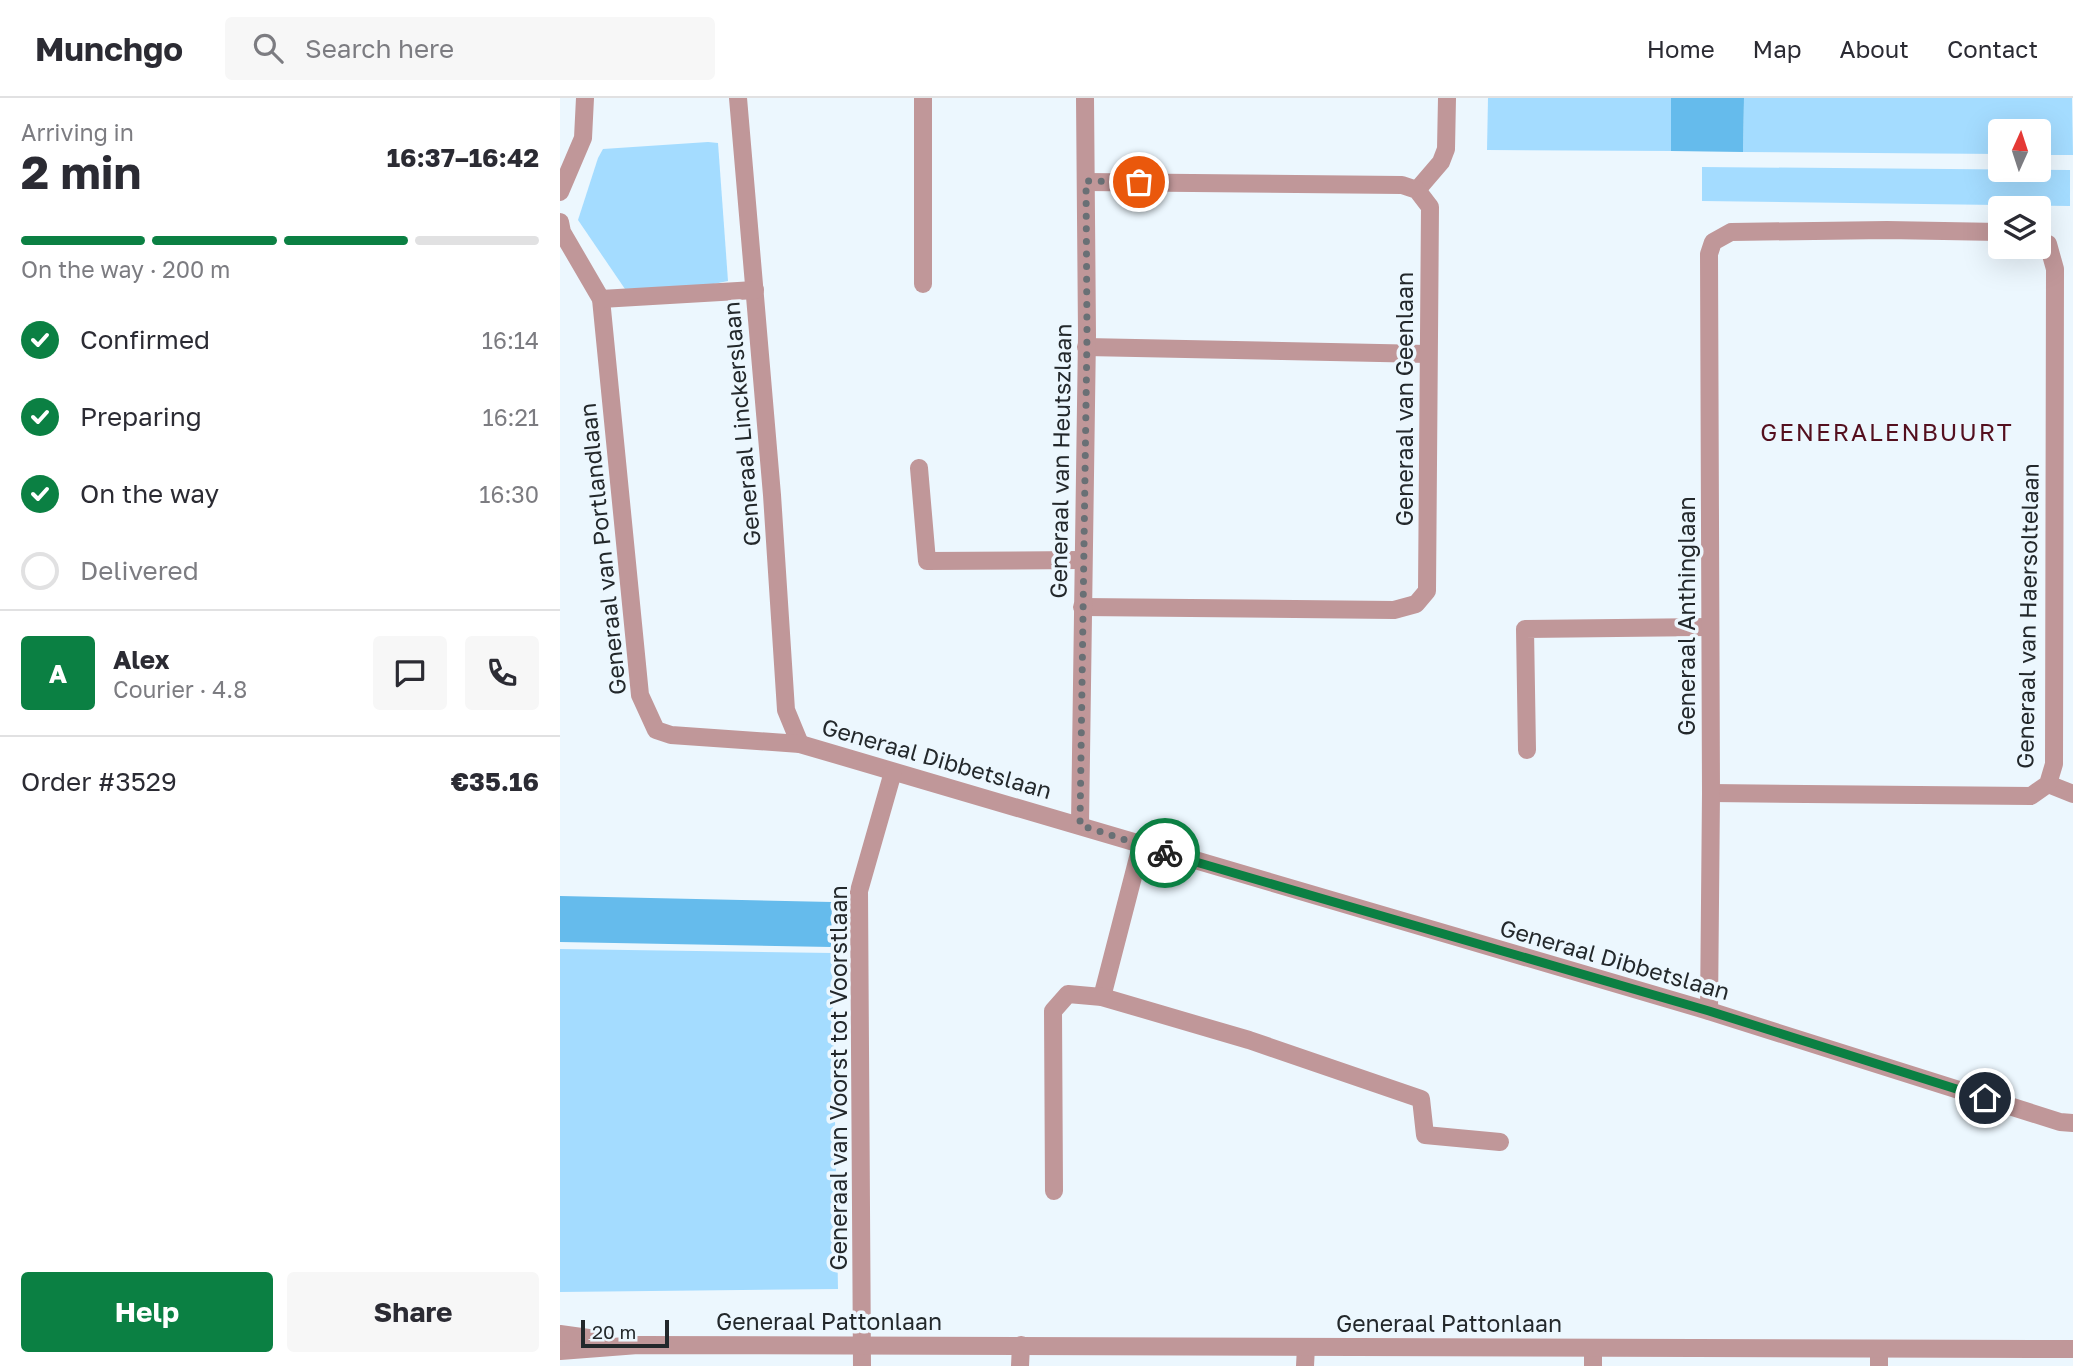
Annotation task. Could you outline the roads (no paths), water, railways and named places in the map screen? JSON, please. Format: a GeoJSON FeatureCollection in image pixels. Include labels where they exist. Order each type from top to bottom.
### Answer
{"type":"FeatureCollection","features":[{"type":"Feature","properties":{"kind":"street"},"geometry":{"type":"LineString","coordinates":[[560,192],[583,138],[585,98]]}},
{"type":"Feature","properties":{"kind":"street","name":"Generaal Linckerslaan"},"geometry":{"type":"LineString","coordinates":[[738,98],[786,710],[800,744]]}},
{"type":"Feature","properties":{"kind":"street"},"geometry":{"type":"LineString","coordinates":[[923,98],[923,284]]}},
{"type":"Feature","properties":{"kind":"street","name":"Generaal van Heutszlaan"},"geometry":{"type":"LineString","coordinates":[[1080,825],[1086,347],[1085,98]]}},
{"type":"Feature","properties":{"kind":"street"},"geometry":{"type":"LineString","coordinates":[[1086,181],[1402,185],[1417,190],[1441,162],[1446,149],[1447,98]]}},
{"type":"Feature","properties":{"kind":"street","name":"Generaal van Geenlaan"},"geometry":{"type":"LineString","coordinates":[[1082,607],[1394,610],[1416,604],[1427,591],[1430,207],[1417,190]]}},
{"type":"Feature","properties":{"kind":"street","name":"Generaal van Portlandlaan"},"geometry":{"type":"LineString","coordinates":[[560,222],[562,232],[601,299],[640,695],[656,730],[671,736],[800,744]]}},
{"type":"Feature","properties":{"kind":"street","name":"Generaal Anthinglaan"},"geometry":{"type":"LineString","coordinates":[[1709,1011],[1709,254],[1713,242],[1731,232],[1988,232]]}},
{"type":"Feature","properties":{"kind":"street","name":"Generaal van Haersoltelaan"},"geometry":{"type":"LineString","coordinates":[[1711,793],[2031,796],[2048,785],[2054,764],[2055,270],[2051,255]]}},
{"type":"Feature","properties":{"kind":"street"},"geometry":{"type":"LineString","coordinates":[[601,299],[642,299],[755,290]]}},
{"type":"Feature","properties":{"kind":"street"},"geometry":{"type":"LineString","coordinates":[[1086,347],[1428,354]]}},
{"type":"Feature","properties":{"kind":"street"},"geometry":{"type":"LineString","coordinates":[[919,468],[927,561],[1082,560]]}},
{"type":"Feature","properties":{"kind":"street"},"geometry":{"type":"LineString","coordinates":[[1527,750],[1525,629],[1709,627]]}},
{"type":"Feature","properties":{"kind":"street","name":"Generaal Dibbetslaan"},"geometry":{"type":"LineString","coordinates":[[800,744],[1709,1011],[2060,1122],[2073,1123]]}},
{"type":"Feature","properties":{"kind":"street","name":"Generaal van Voorst tot Voorstlaan"},"geometry":{"type":"LineString","coordinates":[[862,1366],[859,891],[893,772]]}},
{"type":"Feature","properties":{"kind":"street"},"geometry":{"type":"LineString","coordinates":[[2048,785],[2073,794]]}},
{"type":"Feature","properties":{"kind":"street"},"geometry":{"type":"LineString","coordinates":[[1102,997],[1141,846]]}},
{"type":"Feature","properties":{"kind":"street"},"geometry":{"type":"LineString","coordinates":[[1054,1191],[1053,1011],[1068,994],[1102,997],[1249,1040],[1421,1099],[1425,1135],[1500,1142]]}},
{"type":"Feature","properties":{"kind":"street","name":"Generaal Pattonlaan"},"geometry":{"type":"LineString","coordinates":[[560,1334],[638,1345]]}},
{"type":"Feature","properties":{"kind":"street","name":"Generaal Pattonlaan"},"geometry":{"type":"LineString","coordinates":[[560,1350],[638,1345],[1021,1345],[1306,1347],[1593,1357],[1879,1358],[2073,1349]]}},
{"type":"Feature","properties":{"kind":"street"},"geometry":{"type":"LineString","coordinates":[[1020,1366],[1021,1345]]}},
{"type":"Feature","properties":{"kind":"street","name":"Generaal Pattonlaan"},"geometry":{"type":"LineString","coordinates":[[1305,1366],[1306,1347]]}},
{"type":"Feature","properties":{"kind":"district","name":"GENERALENBUURT"},"geometry":{"type":"Point","coordinates":[1887,431]}}]}
